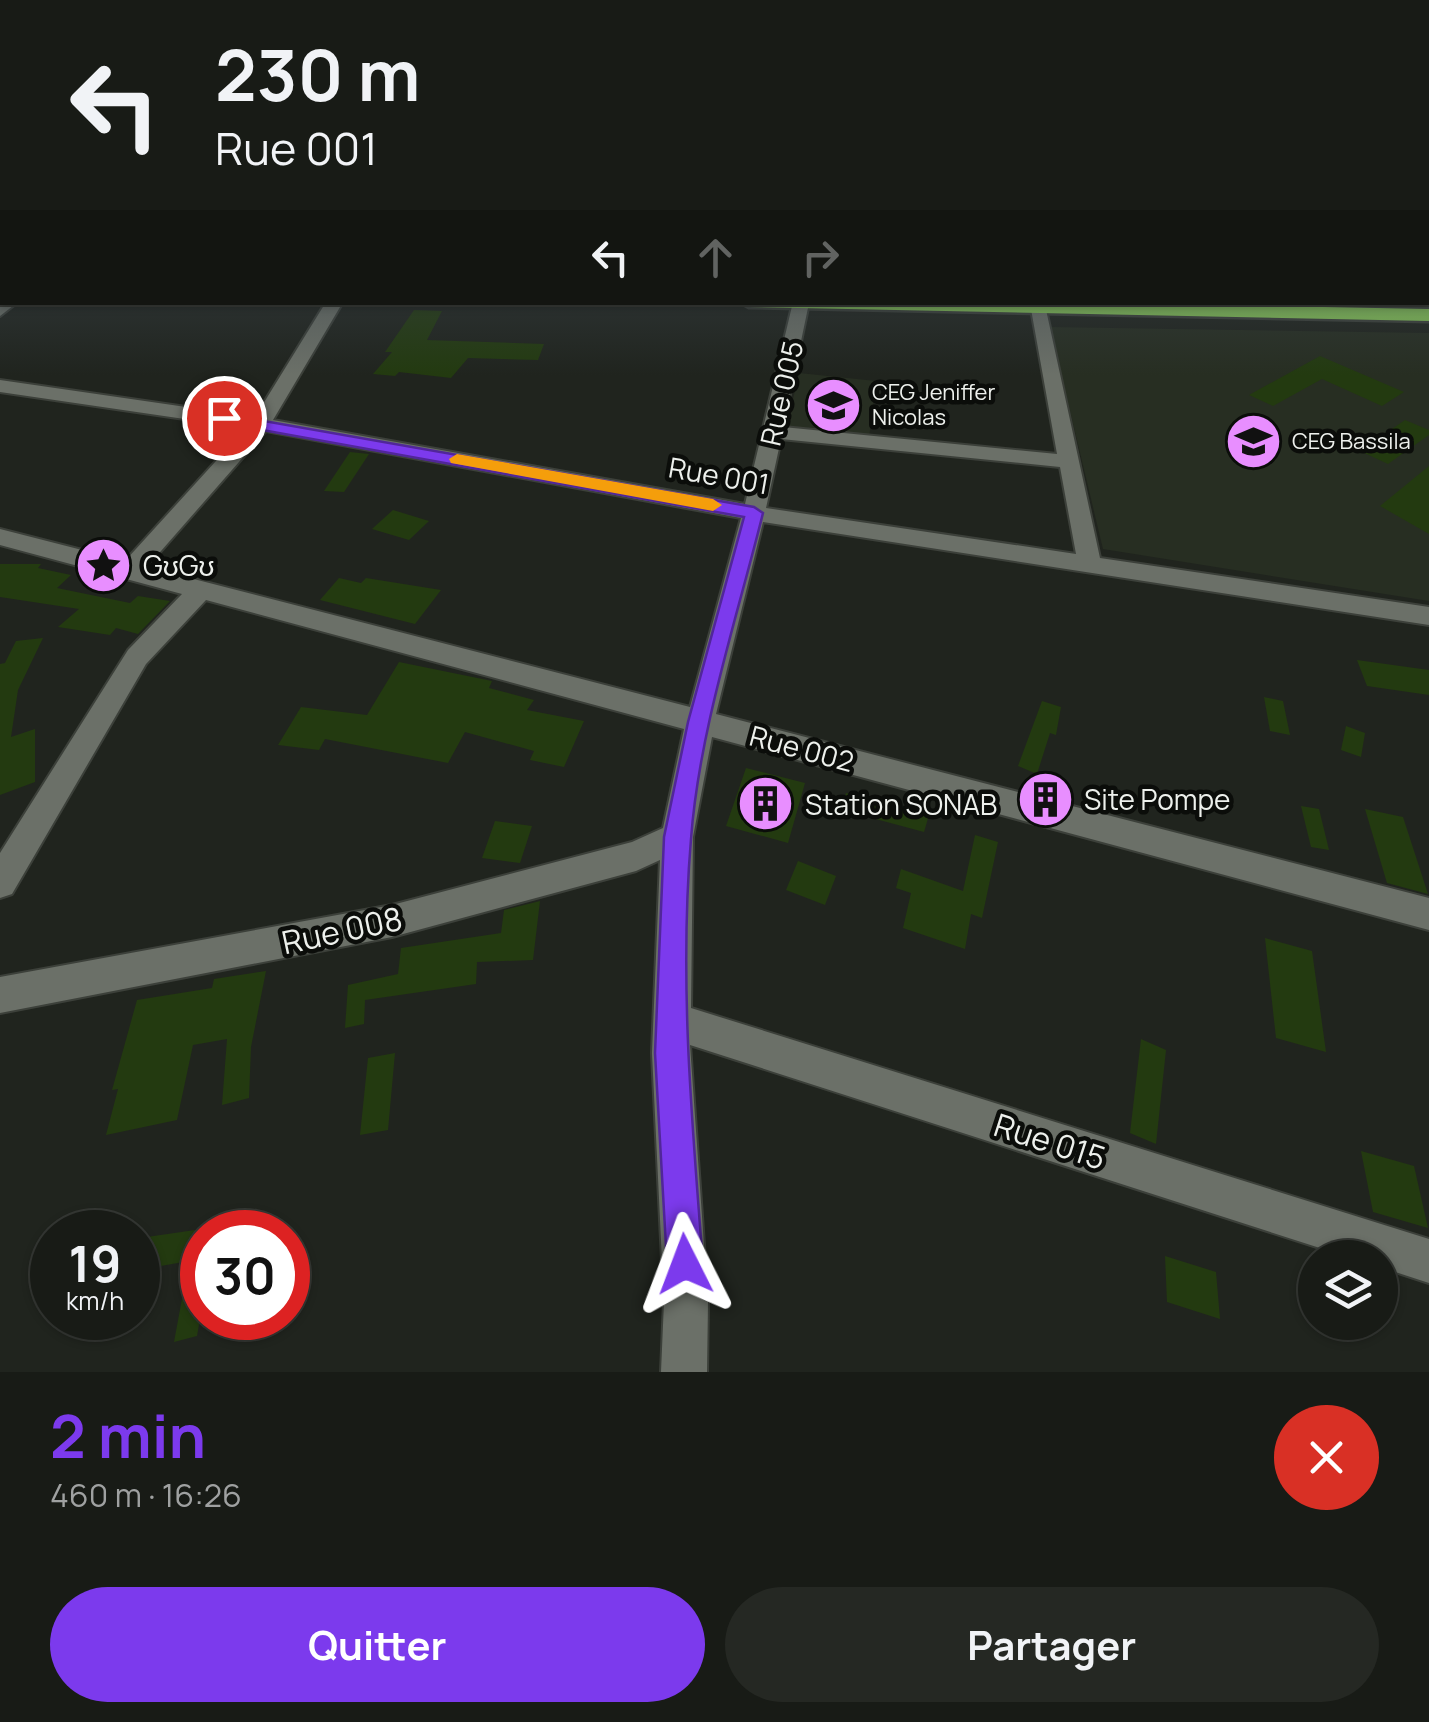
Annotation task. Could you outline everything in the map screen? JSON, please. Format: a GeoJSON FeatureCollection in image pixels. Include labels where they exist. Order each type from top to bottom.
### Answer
{"type":"FeatureCollection","features":[{"type":"Feature","properties":{"kind":"highway"},"geometry":{"type":"LineString","coordinates":[[973,305],[1039,309],[1391,308],[1429,315]]}},
{"type":"Feature","properties":{"kind":"street"},"geometry":{"type":"LineString","coordinates":[[130,571],[261,424],[334,305]]}},
{"type":"Feature","properties":{"kind":"street","name":"Rue 005"},"geometry":{"type":"LineString","coordinates":[[684,1372],[686,1302],[672,1020],[678,837],[700,722],[754,513],[800,305]]}},
{"type":"Feature","properties":{"kind":"street"},"geometry":{"type":"LineString","coordinates":[[1039,309],[1089,561]]}},
{"type":"Feature","properties":{"kind":"street","name":"Rue 001"},"geometry":{"type":"LineString","coordinates":[[0,386],[261,424],[754,513],[1089,561],[1429,616]]}},
{"type":"Feature","properties":{"kind":"street"},"geometry":{"type":"LineString","coordinates":[[772,432],[1070,462]]}},
{"type":"Feature","properties":{"kind":"street","name":"Rue 002"},"geometry":{"type":"LineString","coordinates":[[0,537],[1429,914]]}},
{"type":"Feature","properties":{"kind":"street"},"geometry":{"type":"LineString","coordinates":[[0,883],[136,658],[201,590]]}},
{"type":"Feature","properties":{"kind":"street","name":"Rue 008"},"geometry":{"type":"LineString","coordinates":[[0,994],[392,921],[636,856],[678,837]]}},
{"type":"Feature","properties":{"kind":"street","name":"Rue 015"},"geometry":{"type":"LineString","coordinates":[[672,1020],[1429,1261]]}},
{"type":"Feature","properties":{"kind":"shaded area","name":"CEG Bassila"},"geometry":{"type":"Polygon","coordinates":[[[1050,327],[1429,333],[1429,601],[1103,549],[1050,327]]]}},
{"type":"Feature","properties":{"kind":"shaded area","name":"CEG Jeniffer Nicolas"},"geometry":{"type":"Polygon","coordinates":[[[799,373],[876,381],[869,438],[786,430],[799,373]]]}},
{"type":"Feature","properties":{"kind":"building"},"geometry":{"type":"Polygon","coordinates":[[[414,310],[442,311],[427,340],[544,344],[538,360],[468,358],[451,378],[399,372],[395,376],[373,374],[392,352],[385,352],[414,310]]]}},
{"type":"Feature","properties":{"kind":"building"},"geometry":{"type":"Polygon","coordinates":[[[1320,356],[1404,392],[1382,406],[1322,379],[1273,406],[1249,395],[1320,356]]]}},
{"type":"Feature","properties":{"kind":"building"},"geometry":{"type":"Polygon","coordinates":[[[1405,420],[1429,430],[1429,435],[1388,464],[1360,451],[1405,420]]]}},
{"type":"Feature","properties":{"kind":"building"},"geometry":{"type":"Polygon","coordinates":[[[350,452],[369,454],[344,492],[324,491],[350,452]]]}},
{"type":"Feature","properties":{"kind":"building"},"geometry":{"type":"Polygon","coordinates":[[[1429,466],[1429,534],[1380,506],[1429,466]]]}},
{"type":"Feature","properties":{"kind":"building"},"geometry":{"type":"Polygon","coordinates":[[[393,510],[429,521],[409,540],[372,529],[393,510]]]}},
{"type":"Feature","properties":{"kind":"building"},"geometry":{"type":"Polygon","coordinates":[[[0,564],[41,564],[38,568],[71,575],[57,588],[130,603],[138,596],[170,601],[138,634],[116,628],[110,635],[58,627],[79,609],[0,597],[0,564]]]}},
{"type":"Feature","properties":{"kind":"building"},"geometry":{"type":"Polygon","coordinates":[[[339,578],[361,583],[366,578],[441,590],[415,624],[320,600],[339,578]]]}},
{"type":"Feature","properties":{"kind":"building"},"geometry":{"type":"Polygon","coordinates":[[[43,638],[18,690],[11,737],[35,729],[35,782],[0,795],[0,664],[5,663],[16,641],[43,638]]]}},
{"type":"Feature","properties":{"kind":"building"},"geometry":{"type":"Polygon","coordinates":[[[1357,660],[1429,670],[1429,695],[1367,686],[1357,660]]]}},
{"type":"Feature","properties":{"kind":"building"},"geometry":{"type":"Polygon","coordinates":[[[399,662],[492,681],[489,688],[534,700],[527,710],[584,721],[564,767],[530,760],[534,751],[465,732],[448,763],[325,739],[319,750],[278,745],[301,707],[367,715],[399,662]]]}},
{"type":"Feature","properties":{"kind":"building"},"geometry":{"type":"Polygon","coordinates":[[[1264,697],[1283,701],[1290,735],[1270,731],[1264,697]]]}},
{"type":"Feature","properties":{"kind":"building"},"geometry":{"type":"Polygon","coordinates":[[[1042,701],[1061,707],[1056,735],[1050,733],[1037,774],[1018,766],[1042,701]]]}},
{"type":"Feature","properties":{"kind":"building"},"geometry":{"type":"Polygon","coordinates":[[[1346,726],[1365,733],[1361,757],[1341,750],[1346,726]]]}},
{"type":"Feature","properties":{"kind":"building","name":"Station SONAB"},"geometry":{"type":"Polygon","coordinates":[[[746,768],[805,783],[788,843],[726,826],[746,768]]]}},
{"type":"Feature","properties":{"kind":"building"},"geometry":{"type":"Polygon","coordinates":[[[846,793],[929,815],[924,832],[842,810],[846,793]]]}},
{"type":"Feature","properties":{"kind":"building"},"geometry":{"type":"Polygon","coordinates":[[[1301,806],[1319,809],[1329,850],[1311,847],[1301,806]]]}},
{"type":"Feature","properties":{"kind":"building"},"geometry":{"type":"Polygon","coordinates":[[[1365,809],[1403,817],[1428,894],[1387,883],[1365,809]]]}},
{"type":"Feature","properties":{"kind":"building"},"geometry":{"type":"Polygon","coordinates":[[[495,821],[532,826],[520,863],[482,858],[495,821]]]}},
{"type":"Feature","properties":{"kind":"building"},"geometry":{"type":"Polygon","coordinates":[[[975,835],[998,842],[982,918],[971,914],[965,949],[903,928],[911,893],[896,888],[901,869],[963,891],[975,835]]]}},
{"type":"Feature","properties":{"kind":"building"},"geometry":{"type":"Polygon","coordinates":[[[798,861],[836,876],[825,905],[786,890],[798,861]]]}},
{"type":"Feature","properties":{"kind":"building"},"geometry":{"type":"Polygon","coordinates":[[[540,901],[533,960],[477,962],[476,984],[365,1000],[364,1024],[345,1028],[348,985],[398,974],[401,948],[501,933],[504,910],[540,901]]]}},
{"type":"Feature","properties":{"kind":"building"},"geometry":{"type":"Polygon","coordinates":[[[1265,938],[1312,951],[1326,1052],[1276,1038],[1265,938]]]}},
{"type":"Feature","properties":{"kind":"building"},"geometry":{"type":"Polygon","coordinates":[[[266,971],[251,1047],[249,1098],[222,1105],[227,1039],[193,1045],[177,1120],[106,1135],[118,1089],[112,1090],[137,1000],[212,988],[214,979],[266,971]]]}},
{"type":"Feature","properties":{"kind":"building"},"geometry":{"type":"Polygon","coordinates":[[[1141,1039],[1166,1050],[1156,1144],[1130,1133],[1141,1039]]]}},
{"type":"Feature","properties":{"kind":"building"},"geometry":{"type":"Polygon","coordinates":[[[395,1053],[388,1130],[360,1135],[368,1058],[395,1053]]]}},
{"type":"Feature","properties":{"kind":"building"},"geometry":{"type":"Polygon","coordinates":[[[1361,1151],[1414,1166],[1428,1228],[1373,1212],[1361,1151]]]}},
{"type":"Feature","properties":{"kind":"building"},"geometry":{"type":"Polygon","coordinates":[[[180,1232],[180,1263],[160,1266],[160,1235],[180,1232]]]}},
{"type":"Feature","properties":{"kind":"building"},"geometry":{"type":"Polygon","coordinates":[[[1165,1256],[1216,1272],[1220,1319],[1167,1302],[1165,1256]]]}},
{"type":"Feature","properties":{"kind":"building"},"geometry":{"type":"Polygon","coordinates":[[[180,1310],[182,1340],[174,1342],[180,1310]]]}},
{"type":"Feature","properties":{"kind":"slow traffic"},"geometry":{"type":"LineString","coordinates":[[457,459],[713,505]]}},
{"type":"Feature","properties":{"kind":"place","name":"CEG Jeniffer Nicolas"},"geometry":{"type":"Point","coordinates":[833,405]}},
{"type":"Feature","properties":{"kind":"place","name":"CEG Bassila"},"geometry":{"type":"Point","coordinates":[1253,441]}},
{"type":"Feature","properties":{"kind":"place","name":"GʊGʊ"},"geometry":{"type":"Point","coordinates":[104,565]}},
{"type":"Feature","properties":{"kind":"place","name":"Site Pompe"},"geometry":{"type":"Point","coordinates":[1045,799]}},
{"type":"Feature","properties":{"kind":"place","name":"Station SONAB"},"geometry":{"type":"Point","coordinates":[766,804]}},
{"type":"Feature","properties":{"kind":"route"},"geometry":{"type":"LineString","coordinates":[[224,418],[754,513],[700,722],[678,837],[671,1053],[685,1264]]}}]}
